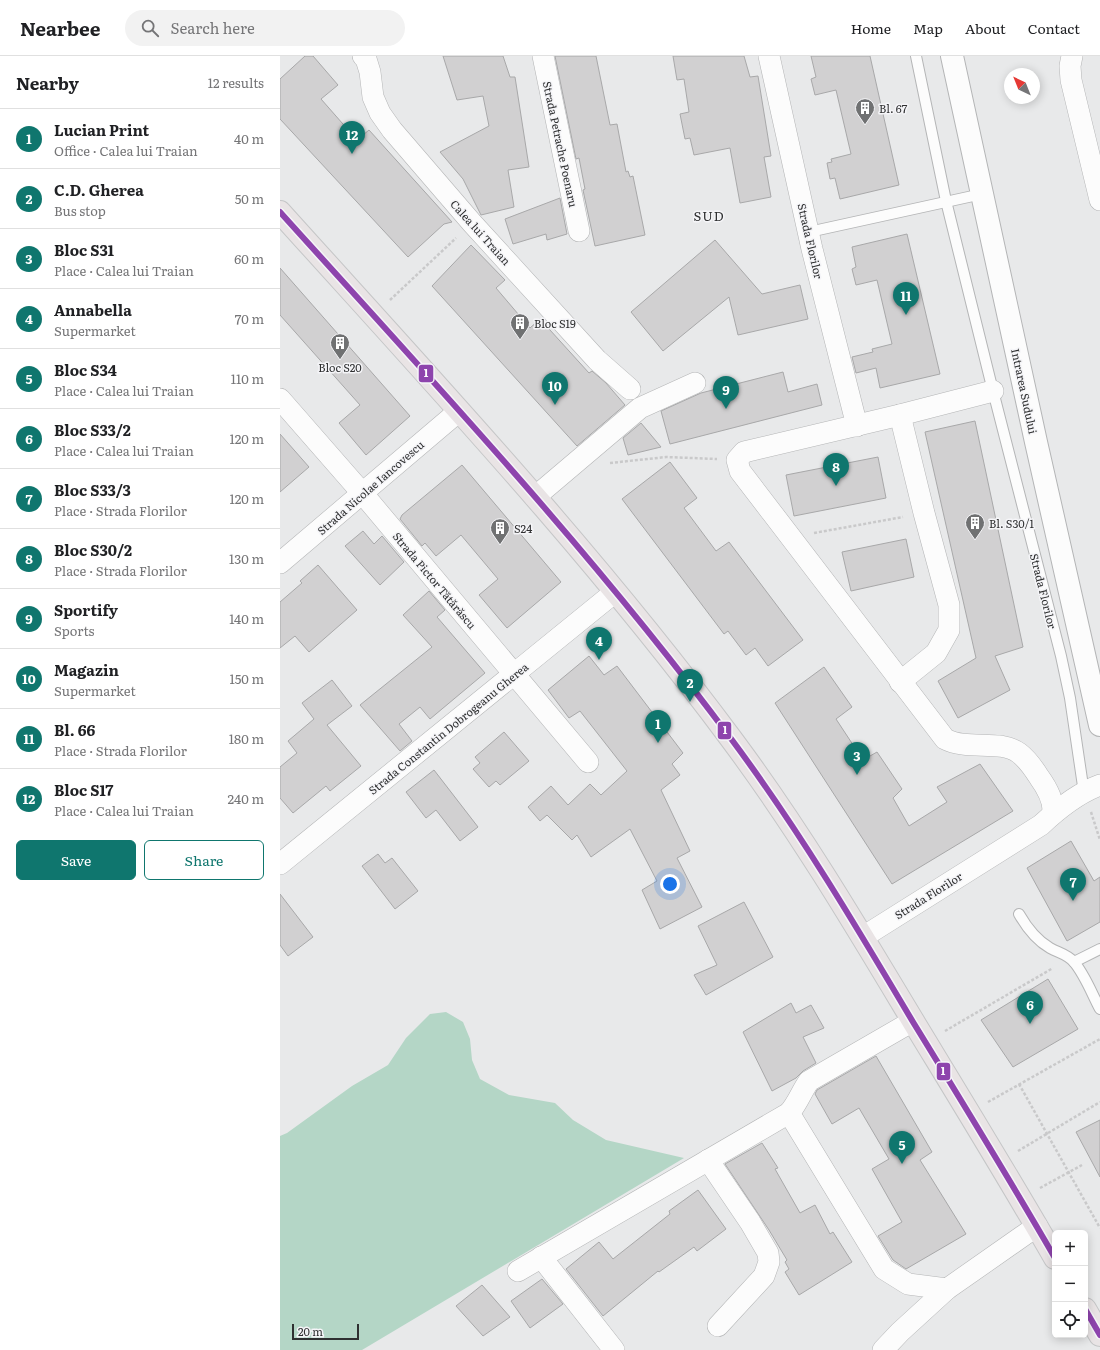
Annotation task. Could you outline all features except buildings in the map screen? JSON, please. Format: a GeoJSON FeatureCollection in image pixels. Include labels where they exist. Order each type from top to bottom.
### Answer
{"type":"FeatureCollection","features":[{"type":"Feature","properties":{"kind":"main road"},"geometry":{"type":"LineString","coordinates":[[280,212],[535,497],[615,592],[700,697],[766,786],[806,845],[863,937],[1052,1253]]}},
{"type":"Feature","properties":{"kind":"main road"},"geometry":{"type":"LineString","coordinates":[[1088,1314],[1100,1335]]}},
{"type":"Feature","properties":{"kind":"street","name":"Calea lui Traian"},"geometry":{"type":"LineString","coordinates":[[363,56],[366,59],[370,72],[373,97],[380,113],[392,130],[472,223],[597,360],[630,389]]}},
{"type":"Feature","properties":{"kind":"street","name":"Strada Petrache Poenaru"},"geometry":{"type":"LineString","coordinates":[[543,56],[579,231]]}},
{"type":"Feature","properties":{"kind":"street","name":"Strada Florilor"},"geometry":{"type":"LineString","coordinates":[[769,56],[808,232],[857,426]]}},
{"type":"Feature","properties":{"kind":"street","name":"Intrarea Sudului"},"geometry":{"type":"LineString","coordinates":[[952,56],[1100,725]]}},
{"type":"Feature","properties":{"kind":"street"},"geometry":{"type":"LineString","coordinates":[[1072,56],[1070,66],[1072,87],[1100,200]]}},
{"type":"Feature","properties":{"kind":"street"},"geometry":{"type":"LineString","coordinates":[[535,497],[640,408],[695,383]]}},
{"type":"Feature","properties":{"kind":"street"},"geometry":{"type":"LineString","coordinates":[[993,391],[857,426],[744,452],[737,460],[740,471],[945,739],[955,744],[1007,747],[1020,753],[1045,785],[1054,804],[1053,814]]}},
{"type":"Feature","properties":{"kind":"street","name":"Strada Pictor Tătărăscu"},"geometry":{"type":"LineString","coordinates":[[280,399],[363,494],[588,762]]}},
{"type":"Feature","properties":{"kind":"street","name":"Strada Nicolae Iancovescu"},"geometry":{"type":"LineString","coordinates":[[280,563],[459,411]]}},
{"type":"Feature","properties":{"kind":"street"},"geometry":{"type":"LineString","coordinates":[[900,415],[924,513],[949,605],[949,630],[936,653],[900,682]]}},
{"type":"Feature","properties":{"kind":"street","name":"Strada Constantin Dobrogeanu Gherea"},"geometry":{"type":"LineString","coordinates":[[280,864],[516,675],[615,592]]}},
{"type":"Feature","properties":{"kind":"street","name":"Strada Florilor"},"geometry":{"type":"LineString","coordinates":[[863,937],[1041,825],[1053,814],[1092,789]]}},
{"type":"Feature","properties":{"kind":"street"},"geometry":{"type":"LineString","coordinates":[[518,1271],[789,1113],[797,1105],[809,1082],[913,1022]]}},
{"type":"Feature","properties":{"kind":"street"},"geometry":{"type":"LineString","coordinates":[[789,1113],[884,1269],[908,1284],[947,1289]]}},
{"type":"Feature","properties":{"kind":"street"},"geometry":{"type":"LineString","coordinates":[[708,1160],[750,1222],[768,1253],[769,1262],[764,1276],[718,1326]]}},
{"type":"Feature","properties":{"kind":"street"},"geometry":{"type":"LineString","coordinates":[[883,1350],[900,1332],[947,1289],[1037,1226]]}},
{"type":"Feature","properties":{"kind":"street"},"geometry":{"type":"LineString","coordinates":[[541,1257],[614,1350]]}},
{"type":"Feature","properties":{"kind":"lane","name":"Strada Florilor"},"geometry":{"type":"LineString","coordinates":[[916,56],[946,201],[1061,656],[1092,789]]}},
{"type":"Feature","properties":{"kind":"lane"},"geometry":{"type":"LineString","coordinates":[[808,232],[982,194]]}},
{"type":"Feature","properties":{"kind":"lane"},"geometry":{"type":"LineString","coordinates":[[1019,914],[1025,925],[1037,938],[1072,960],[1100,1009]]}},
{"type":"Feature","properties":{"kind":"lane"},"geometry":{"type":"LineString","coordinates":[[1072,960],[1100,949]]}},
{"type":"Feature","properties":{"kind":"path"},"geometry":{"type":"LineString","coordinates":[[374,316],[472,223]]}},
{"type":"Feature","properties":{"kind":"path"},"geometry":{"type":"LineString","coordinates":[[572,467],[666,457],[737,460]]}},
{"type":"Feature","properties":{"kind":"path"},"geometry":{"type":"LineString","coordinates":[[791,538],[924,513]]}},
{"type":"Feature","properties":{"kind":"path"},"geometry":{"type":"LineString","coordinates":[[1092,789],[1100,840]]}},
{"type":"Feature","properties":{"kind":"path"},"geometry":{"type":"LineString","coordinates":[[926,1042],[1072,960]]}},
{"type":"Feature","properties":{"kind":"path"},"geometry":{"type":"LineString","coordinates":[[969,1113],[1100,1039]]}},
{"type":"Feature","properties":{"kind":"path"},"geometry":{"type":"LineString","coordinates":[[1019,1084],[1100,1228]]}},
{"type":"Feature","properties":{"kind":"path"},"geometry":{"type":"LineString","coordinates":[[998,1162],[1100,1102]]}},
{"type":"Feature","properties":{"kind":"path"},"geometry":{"type":"LineString","coordinates":[[1021,1200],[1082,1165]]}},
{"type":"Feature","properties":{"kind":"green space"},"geometry":{"type":"Polygon","coordinates":[[[446,1012],[463,1022],[470,1039],[472,1060],[480,1079],[509,1095],[555,1103],[573,1120],[606,1140],[684,1158],[362,1350],[280,1350],[280,1136],[287,1133],[352,1086],[388,1065],[406,1038],[430,1014],[446,1012]]]}},
{"type":"Feature","properties":{"kind":"transit line","name":"1"},"geometry":{"type":"LineString","coordinates":[[280,212],[455,406],[569,537],[625,603],[732,740],[804,843],[985,1139],[1052,1253]]}},
{"type":"Feature","properties":{"kind":"transit line","name":"1"},"geometry":{"type":"LineString","coordinates":[[1088,1314],[1100,1335]]}},
{"type":"Feature","properties":{"kind":"place","name":"Bl. 67"},"geometry":{"type":"Point","coordinates":[865,125]}},
{"type":"Feature","properties":{"kind":"place","name":"Bloc S17"},"geometry":{"type":"Point","coordinates":[352,154]}},
{"type":"Feature","properties":{"kind":"place","name":"Bl. 66"},"geometry":{"type":"Point","coordinates":[906,315]}},
{"type":"Feature","properties":{"kind":"place","name":"Bloc S19"},"geometry":{"type":"Point","coordinates":[520,340]}},
{"type":"Feature","properties":{"kind":"place","name":"Bloc S20"},"geometry":{"type":"Point","coordinates":[340,360]}},
{"type":"Feature","properties":{"kind":"place","name":"Magazin"},"geometry":{"type":"Point","coordinates":[555,405]}},
{"type":"Feature","properties":{"kind":"place","name":"Sportify"},"geometry":{"type":"Point","coordinates":[726,409]}},
{"type":"Feature","properties":{"kind":"place","name":"Bloc S30/2"},"geometry":{"type":"Point","coordinates":[836,486]}},
{"type":"Feature","properties":{"kind":"place","name":"Bl. S30/1"},"geometry":{"type":"Point","coordinates":[975,540]}},
{"type":"Feature","properties":{"kind":"place","name":"S24"},"geometry":{"type":"Point","coordinates":[500,545]}},
{"type":"Feature","properties":{"kind":"place","name":"Annabella"},"geometry":{"type":"Point","coordinates":[599,660]}},
{"type":"Feature","properties":{"kind":"place","name":"C.D. Gherea"},"geometry":{"type":"Point","coordinates":[690,702]}},
{"type":"Feature","properties":{"kind":"place","name":"Lucian Print"},"geometry":{"type":"Point","coordinates":[658,743]}},
{"type":"Feature","properties":{"kind":"place","name":"Bloc S31"},"geometry":{"type":"Point","coordinates":[857,775]}},
{"type":"Feature","properties":{"kind":"place","name":"Bloc S33/3"},"geometry":{"type":"Point","coordinates":[1073,901]}},
{"type":"Feature","properties":{"kind":"place","name":"Bloc S33/2"},"geometry":{"type":"Point","coordinates":[1030,1024]}},
{"type":"Feature","properties":{"kind":"place","name":"Bloc S34"},"geometry":{"type":"Point","coordinates":[902,1164]}},
{"type":"Feature","properties":{"kind":"district","name":"SUD"},"geometry":{"type":"Point","coordinates":[709,215]}}]}
